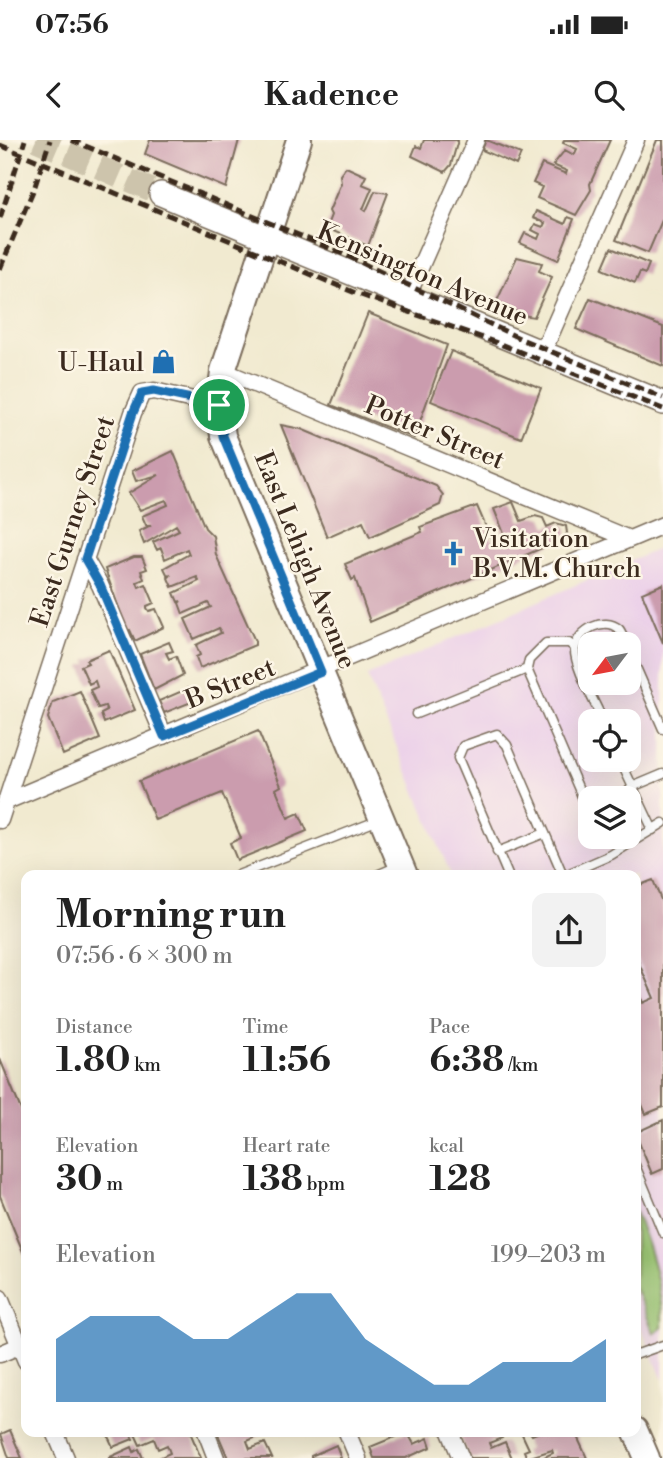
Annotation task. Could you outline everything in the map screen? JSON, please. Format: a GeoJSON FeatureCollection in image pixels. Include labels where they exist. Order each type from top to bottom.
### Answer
{"type":"FeatureCollection","features":[{"type":"Feature","properties":{"kind":"main road","name":"East Lehigh Avenue"},"geometry":{"type":"LineString","coordinates":[[299,140],[223,371],[219,405],[223,436],[402,870]]}},
{"type":"Feature","properties":{"kind":"main road"},"geometry":{"type":"LineString","coordinates":[[638,1437],[647,1458]]}},
{"type":"Feature","properties":{"kind":"street"},"geometry":{"type":"LineString","coordinates":[[408,295],[475,140]]}},
{"type":"Feature","properties":{"kind":"street"},"geometry":{"type":"LineString","coordinates":[[542,354],[636,140]]}},
{"type":"Feature","properties":{"kind":"street","name":"Kensington Avenue"},"geometry":{"type":"LineString","coordinates":[[161,194],[663,403]]}},
{"type":"Feature","properties":{"kind":"street","name":"Potter Street"},"geometry":{"type":"LineString","coordinates":[[223,371],[629,539]]}},
{"type":"Feature","properties":{"kind":"street","name":"East Gurney Street"},"geometry":{"type":"LineString","coordinates":[[0,820],[133,413],[142,393],[154,391],[219,405]]}},
{"type":"Feature","properties":{"kind":"street","name":"B Street"},"geometry":{"type":"LineString","coordinates":[[7,802],[321,672],[663,525]]}},
{"type":"Feature","properties":{"kind":"street"},"geometry":{"type":"LineString","coordinates":[[85,559],[100,585],[164,736]]}},
{"type":"Feature","properties":{"kind":"street"},"geometry":{"type":"LineString","coordinates":[[0,1298],[21,1344]]}},
{"type":"Feature","properties":{"kind":"street"},"geometry":{"type":"LineString","coordinates":[[0,1354],[21,1350]]}},
{"type":"Feature","properties":{"kind":"street"},"geometry":{"type":"LineString","coordinates":[[57,1437],[66,1458]]}},
{"type":"Feature","properties":{"kind":"street"},"geometry":{"type":"LineString","coordinates":[[207,1437],[216,1458]]}},
{"type":"Feature","properties":{"kind":"street"},"geometry":{"type":"LineString","coordinates":[[349,1437],[359,1458]]}},
{"type":"Feature","properties":{"kind":"street"},"geometry":{"type":"LineString","coordinates":[[452,1437],[461,1458]]}},
{"type":"Feature","properties":{"kind":"lane"},"geometry":{"type":"LineString","coordinates":[[586,632],[593,626],[608,624],[621,632]]}},
{"type":"Feature","properties":{"kind":"lane"},"geometry":{"type":"LineString","coordinates":[[578,641],[575,648],[577,662],[598,709]]}},
{"type":"Feature","properties":{"kind":"lane"},"geometry":{"type":"LineString","coordinates":[[575,648],[569,643],[546,643],[529,660],[527,669],[578,787]]}},
{"type":"Feature","properties":{"kind":"lane"},"geometry":{"type":"LineString","coordinates":[[416,714],[527,669]]}},
{"type":"Feature","properties":{"kind":"lane"},"geometry":{"type":"LineString","coordinates":[[641,679],[663,729]]}},
{"type":"Feature","properties":{"kind":"lane"},"geometry":{"type":"LineString","coordinates":[[506,870],[458,758],[463,746],[497,733],[507,745],[562,870]]}},
{"type":"Feature","properties":{"kind":"lane"},"geometry":{"type":"LineString","coordinates":[[634,786],[663,774]]}},
{"type":"Feature","properties":{"kind":"lane"},"geometry":{"type":"LineString","coordinates":[[641,805],[653,830]]}},
{"type":"Feature","properties":{"kind":"lane"},"geometry":{"type":"LineString","coordinates":[[251,870],[382,818]]}},
{"type":"Feature","properties":{"kind":"lane"},"geometry":{"type":"LineString","coordinates":[[576,870],[611,855],[663,823]]}},
{"type":"Feature","properties":{"kind":"lane"},"geometry":{"type":"LineString","coordinates":[[497,852],[545,833]]}},
{"type":"Feature","properties":{"kind":"lane"},"geometry":{"type":"LineString","coordinates":[[641,1177],[660,1215],[663,1233]]}},
{"type":"Feature","properties":{"kind":"lane"},"geometry":{"type":"LineString","coordinates":[[641,1353],[663,1345]]}},
{"type":"Feature","properties":{"kind":"shaded area"},"geometry":{"type":"Polygon","coordinates":[[[663,547],[663,1380],[641,1328],[641,870],[449,870],[367,676],[663,547]]]}},
{"type":"Feature","properties":{"kind":"green space"},"geometry":{"type":"Polygon","coordinates":[[[641,1227],[658,1283],[662,1313],[662,1328],[654,1333],[641,1302],[641,1227]]]}},
{"type":"Feature","properties":{"kind":"building"},"geometry":{"type":"Polygon","coordinates":[[[150,140],[239,140],[226,188],[145,154],[150,140]]]}},
{"type":"Feature","properties":{"kind":"building"},"geometry":{"type":"Polygon","coordinates":[[[424,140],[458,140],[451,165],[445,172],[412,156],[416,146],[421,148],[424,140]]]}},
{"type":"Feature","properties":{"kind":"building"},"geometry":{"type":"Polygon","coordinates":[[[486,140],[521,154],[516,165],[482,150],[486,140]]]}},
{"type":"Feature","properties":{"kind":"building"},"geometry":{"type":"Polygon","coordinates":[[[564,140],[610,140],[590,184],[591,190],[576,215],[537,198],[542,187],[533,183],[542,164],[566,174],[567,171],[553,165],[565,150],[574,155],[577,149],[563,143],[564,140]]]}},
{"type":"Feature","properties":{"kind":"building"},"geometry":{"type":"Polygon","coordinates":[[[657,140],[663,140],[663,218],[648,253],[616,240],[657,140]]]}},
{"type":"Feature","properties":{"kind":"building"},"geometry":{"type":"Polygon","coordinates":[[[346,167],[366,176],[362,184],[372,188],[363,209],[366,211],[375,191],[388,193],[368,246],[326,228],[331,215],[329,211],[341,183],[340,175],[346,167]]]}},
{"type":"Feature","properties":{"kind":"building"},"geometry":{"type":"Polygon","coordinates":[[[536,211],[565,224],[568,217],[574,219],[558,260],[520,243],[525,233],[538,239],[540,234],[532,230],[535,224],[543,227],[545,223],[533,218],[536,211]]]}},
{"type":"Feature","properties":{"kind":"building"},"geometry":{"type":"Polygon","coordinates":[[[611,248],[649,264],[645,274],[640,272],[635,283],[602,269],[611,248]]]}},
{"type":"Feature","properties":{"kind":"building"},"geometry":{"type":"Polygon","coordinates":[[[517,257],[542,263],[539,271],[552,277],[534,317],[522,315],[497,301],[517,257]]]}},
{"type":"Feature","properties":{"kind":"building"},"geometry":{"type":"Polygon","coordinates":[[[590,298],[663,327],[663,366],[576,329],[590,298]]]}},
{"type":"Feature","properties":{"kind":"building"},"geometry":{"type":"Polygon","coordinates":[[[368,313],[447,345],[414,438],[331,405],[368,313]]]}},
{"type":"Feature","properties":{"kind":"building"},"geometry":{"type":"Polygon","coordinates":[[[451,351],[541,388],[521,438],[431,401],[451,351]]]}},
{"type":"Feature","properties":{"kind":"building"},"geometry":{"type":"Polygon","coordinates":[[[281,425],[301,429],[436,486],[443,495],[440,505],[370,537],[363,521],[327,537],[281,425]]]}},
{"type":"Feature","properties":{"kind":"building"},"geometry":{"type":"Polygon","coordinates":[[[173,451],[205,528],[213,536],[216,555],[255,641],[255,645],[200,668],[196,657],[200,655],[196,645],[221,633],[219,628],[194,639],[185,619],[211,607],[208,603],[183,614],[179,603],[181,601],[178,602],[174,593],[199,581],[197,577],[172,587],[168,578],[171,575],[168,576],[164,568],[189,554],[187,549],[165,559],[161,548],[157,550],[153,542],[179,530],[176,525],[144,544],[139,531],[151,525],[146,525],[142,516],[168,505],[166,500],[140,510],[129,493],[159,475],[136,481],[132,471],[173,451]]]}},
{"type":"Feature","properties":{"kind":"building","name":"Visitation B.V.M. Church"},"geometry":{"type":"Polygon","coordinates":[[[513,502],[521,521],[535,516],[543,518],[547,527],[556,523],[566,526],[567,533],[563,539],[370,622],[355,578],[352,580],[345,564],[422,532],[420,527],[477,506],[492,541],[505,536],[494,509],[513,502]]]}},
{"type":"Feature","properties":{"kind":"building"},"geometry":{"type":"Polygon","coordinates":[[[134,557],[142,557],[147,569],[141,571],[144,579],[137,582],[139,587],[146,584],[154,603],[147,608],[149,611],[156,609],[164,627],[135,641],[130,630],[127,631],[105,569],[134,557]]]}},
{"type":"Feature","properties":{"kind":"building"},"geometry":{"type":"Polygon","coordinates":[[[663,584],[663,643],[642,593],[663,584]]]}},
{"type":"Feature","properties":{"kind":"building"},"geometry":{"type":"Polygon","coordinates":[[[169,642],[173,651],[166,653],[169,659],[176,656],[183,675],[154,690],[140,654],[169,642]]]}},
{"type":"Feature","properties":{"kind":"building"},"geometry":{"type":"Polygon","coordinates":[[[109,650],[135,710],[104,723],[101,714],[107,711],[105,706],[98,708],[90,690],[97,687],[95,681],[89,684],[81,666],[88,663],[86,660],[109,650]]]}},
{"type":"Feature","properties":{"kind":"building"},"geometry":{"type":"Polygon","coordinates":[[[189,688],[194,701],[164,713],[159,701],[189,688]]]}},
{"type":"Feature","properties":{"kind":"building"},"geometry":{"type":"Polygon","coordinates":[[[80,691],[100,739],[63,755],[48,718],[53,702],[80,691]]]}},
{"type":"Feature","properties":{"kind":"building"},"geometry":{"type":"Polygon","coordinates":[[[258,731],[281,786],[276,789],[288,818],[299,813],[307,831],[237,860],[230,843],[241,838],[222,793],[155,820],[139,781],[258,731]]]}},
{"type":"Feature","properties":{"kind":"building"},"geometry":{"type":"Polygon","coordinates":[[[653,880],[663,905],[663,1107],[646,1114],[641,1103],[641,998],[643,1003],[654,998],[641,968],[641,885],[653,880]]]}},
{"type":"Feature","properties":{"kind":"building"},"geometry":{"type":"Polygon","coordinates":[[[0,1059],[21,1110],[21,1247],[0,1196],[0,1059]]]}},
{"type":"Feature","properties":{"kind":"building"},"geometry":{"type":"Polygon","coordinates":[[[663,1120],[663,1169],[652,1174],[641,1147],[641,1130],[663,1120]]]}},
{"type":"Feature","properties":{"kind":"building"},"geometry":{"type":"Polygon","coordinates":[[[10,1430],[22,1458],[9,1458],[1,1434],[10,1430]]]}},
{"type":"Feature","properties":{"kind":"building"},"geometry":{"type":"Polygon","coordinates":[[[108,1437],[133,1439],[113,1447],[108,1437]]]}},
{"type":"Feature","properties":{"kind":"building"},"geometry":{"type":"Polygon","coordinates":[[[136,1437],[192,1437],[201,1458],[159,1458],[170,1453],[167,1445],[158,1449],[154,1439],[140,1445],[136,1437]]]}},
{"type":"Feature","properties":{"kind":"building"},"geometry":{"type":"Polygon","coordinates":[[[219,1437],[257,1437],[247,1441],[250,1449],[265,1443],[272,1458],[228,1458],[219,1437]]]}},
{"type":"Feature","properties":{"kind":"building"},"geometry":{"type":"Polygon","coordinates":[[[395,1437],[410,1437],[414,1444],[428,1438],[431,1447],[406,1458],[374,1458],[370,1447],[395,1437]]]}},
{"type":"Feature","properties":{"kind":"building"},"geometry":{"type":"Polygon","coordinates":[[[460,1437],[502,1437],[489,1443],[491,1448],[505,1442],[512,1458],[469,1458],[460,1437]]]}},
{"type":"Feature","properties":{"kind":"building"},"geometry":{"type":"Polygon","coordinates":[[[523,1437],[577,1437],[587,1458],[542,1458],[553,1453],[552,1450],[527,1458],[524,1451],[529,1449],[523,1437]]]}},
{"type":"Feature","properties":{"kind":"building"},"geometry":{"type":"Polygon","coordinates":[[[336,1445],[341,1458],[311,1458],[311,1456],[336,1445]]]}},
{"type":"Feature","properties":{"kind":"building"},"geometry":{"type":"Polygon","coordinates":[[[132,1447],[134,1452],[139,1449],[143,1458],[108,1458],[132,1447]]]}},
{"type":"Feature","properties":{"kind":"tunnel"},"geometry":{"type":"LineString","coordinates":[[36,140],[161,194]]}},
{"type":"Feature","properties":{"kind":"railway"},"geometry":{"type":"LineString","coordinates":[[0,218],[25,140]]}},
{"type":"Feature","properties":{"kind":"railway"},"geometry":{"type":"LineString","coordinates":[[0,269],[35,186],[50,140]]}},
{"type":"Feature","properties":{"kind":"railway"},"geometry":{"type":"LineString","coordinates":[[71,140],[339,252],[521,339],[663,398]]}},
{"type":"Feature","properties":{"kind":"railway"},"geometry":{"type":"LineString","coordinates":[[0,145],[358,294],[500,344],[663,409]]}},
{"type":"Feature","properties":{"kind":"place","name":"U-Haul"},"geometry":{"type":"Point","coordinates":[164,362]}},
{"type":"Feature","properties":{"kind":"place","name":"Visitation B.V.M. Church"},"geometry":{"type":"Point","coordinates":[453,553]}},
{"type":"Feature","properties":{"kind":"route"},"geometry":{"type":"LineString","coordinates":[[154,391],[219,405],[223,436],[321,672],[164,736],[100,585],[85,559],[142,393],[154,391]]}}]}
